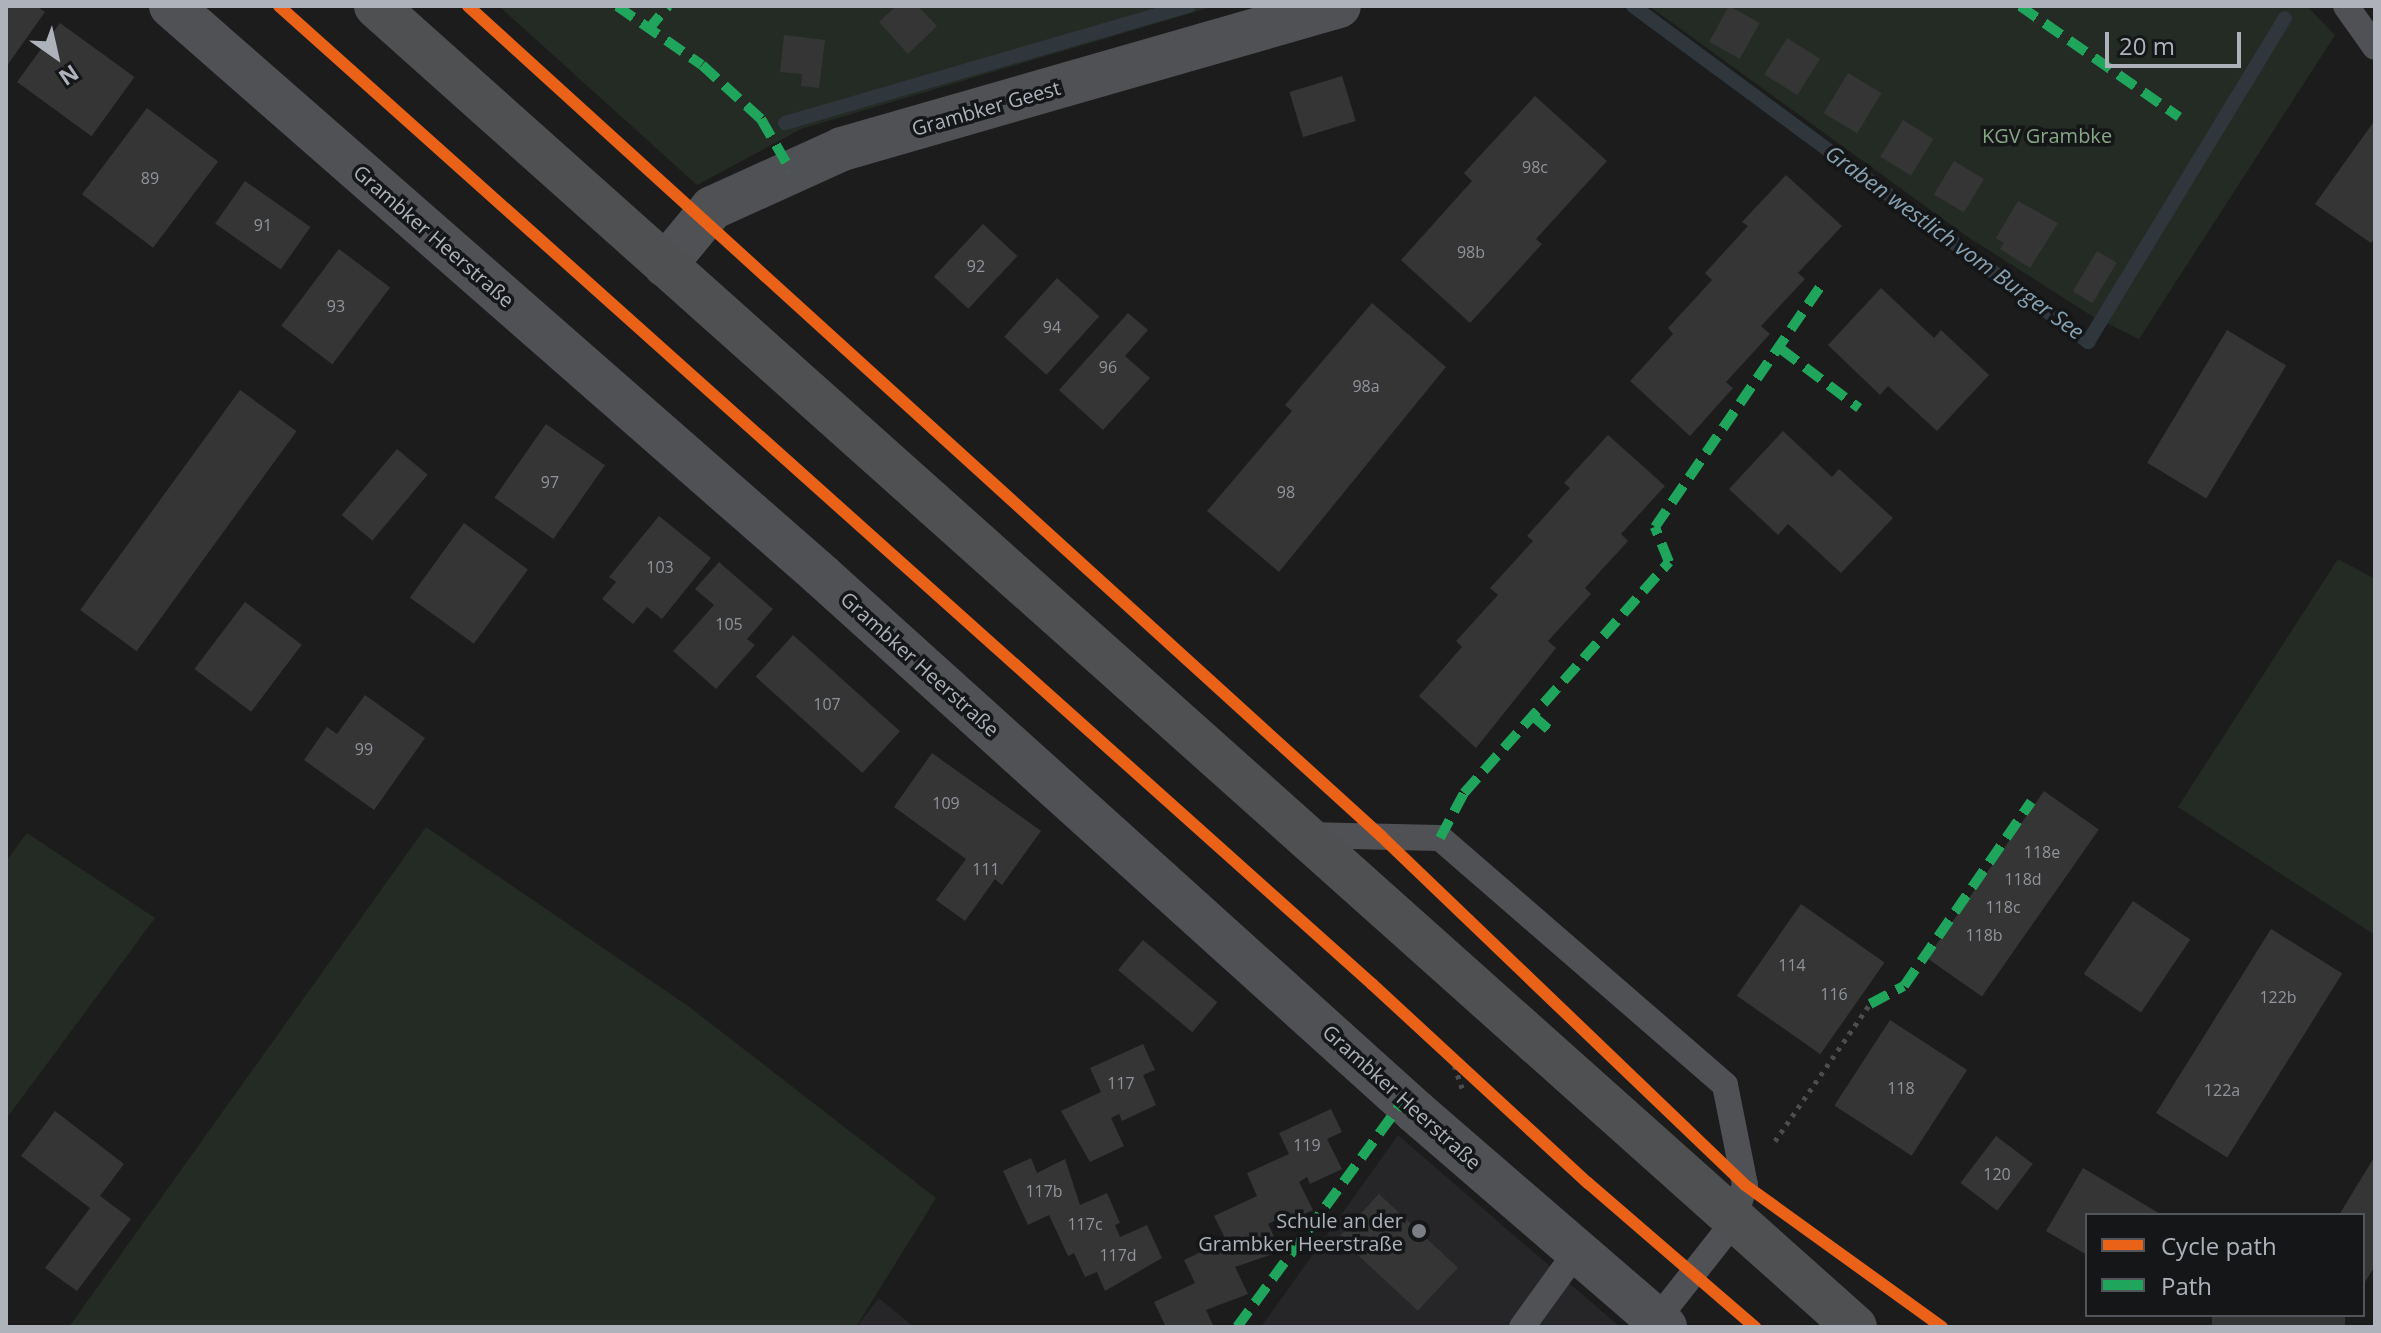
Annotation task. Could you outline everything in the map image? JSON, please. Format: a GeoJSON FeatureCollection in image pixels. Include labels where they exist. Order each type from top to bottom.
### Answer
{"type":"FeatureCollection","features":[{"type":"Feature","properties":{"kind":"main road"},"geometry":{"type":"LineString","coordinates":[[376,6],[1301,834],[1739,1204],[1855,1327]]}},
{"type":"Feature","properties":{"kind":"street","name":"Grambker Heerstraße"},"geometry":{"type":"LineString","coordinates":[[171,6],[799,556],[1657,1324]]}},
{"type":"Feature","properties":{"kind":"street","name":"Grambker Geest"},"geometry":{"type":"LineString","coordinates":[[665,265],[712,208],[842,149],[1339,6]]}},
{"type":"Feature","properties":{"kind":"lane"},"geometry":{"type":"LineString","coordinates":[[2346,6],[2375,47]]}},
{"type":"Feature","properties":{"kind":"lane"},"geometry":{"type":"LineString","coordinates":[[1301,834],[1440,838],[1725,1085],[1739,1204],[1657,1324]]}},
{"type":"Feature","properties":{"kind":"lane"},"geometry":{"type":"LineString","coordinates":[[1522,1327],[1577,1251]]}},
{"type":"Feature","properties":{"kind":"path"},"geometry":{"type":"LineString","coordinates":[[1739,1204],[1870,1004]]}},
{"type":"Feature","properties":{"kind":"shaded area","name":"Schule an der Grambker Heerstraße"},"geometry":{"type":"Polygon","coordinates":[[[1398,1135],[1620,1327],[1261,1327],[1398,1135]]]}},
{"type":"Feature","properties":{"kind":"shaded area"},"geometry":{"type":"Polygon","coordinates":[[[879,1298],[914,1327],[856,1327],[879,1298]]]}},
{"type":"Feature","properties":{"kind":"green space"},"geometry":{"type":"Polygon","coordinates":[[[499,6],[1215,6],[801,129],[697,185],[499,6]]]}},
{"type":"Feature","properties":{"kind":"green space","name":"KGV Grambke"},"geometry":{"type":"Polygon","coordinates":[[[1649,6],[2307,6],[2335,35],[2139,339],[2092,316],[1965,235],[1649,6]]]}},
{"type":"Feature","properties":{"kind":"green space"},"geometry":{"type":"Polygon","coordinates":[[[2338,559],[2375,579],[2375,935],[2178,807],[2338,559]]]}},
{"type":"Feature","properties":{"kind":"green space"},"geometry":{"type":"Polygon","coordinates":[[[426,827],[688,1006],[936,1198],[856,1327],[69,1327],[426,827]]]}},
{"type":"Feature","properties":{"kind":"green space"},"geometry":{"type":"Polygon","coordinates":[[[27,833],[155,918],[6,1119],[6,861],[27,833]]]}},
{"type":"Feature","properties":{"kind":"building"},"geometry":{"type":"Polygon","coordinates":[[[6,6],[36,6],[45,12],[6,67],[6,6]]]}},
{"type":"Feature","properties":{"kind":"building"},"geometry":{"type":"Polygon","coordinates":[[[896,6],[918,6],[937,26],[908,54],[879,22],[896,6]]]}},
{"type":"Feature","properties":{"kind":"building"},"geometry":{"type":"Polygon","coordinates":[[[1729,6],[1760,23],[1740,59],[1709,42],[1729,6]]]}},
{"type":"Feature","properties":{"kind":"building"},"geometry":{"type":"Polygon","coordinates":[[[60,23],[134,77],[92,136],[17,82],[60,23]]]}},
{"type":"Feature","properties":{"kind":"building"},"geometry":{"type":"Polygon","coordinates":[[[784,35],[825,40],[819,88],[801,86],[802,74],[780,72],[784,35]]]}},
{"type":"Feature","properties":{"kind":"building"},"geometry":{"type":"Polygon","coordinates":[[[1787,38],[1820,59],[1797,95],[1764,74],[1787,38]]]}},
{"type":"Feature","properties":{"kind":"building"},"geometry":{"type":"Polygon","coordinates":[[[1848,73],[1881,93],[1857,133],[1824,113],[1848,73]]]}},
{"type":"Feature","properties":{"kind":"building"},"geometry":{"type":"Polygon","coordinates":[[[1342,76],[1356,121],[1303,137],[1289,92],[1342,76]]]}},
{"type":"Feature","properties":{"kind":"building"},"geometry":{"type":"Polygon","coordinates":[[[1535,96],[1607,161],[1536,239],[1542,244],[1470,323],[1401,260],[1472,181],[1464,173],[1535,96]]]}},
{"type":"Feature","properties":{"kind":"building"},"geometry":{"type":"Polygon","coordinates":[[[147,108],[218,162],[153,248],[82,194],[147,108]]]}},
{"type":"Feature","properties":{"kind":"building"},"geometry":{"type":"Polygon","coordinates":[[[1903,120],[1934,139],[1911,176],[1880,156],[1903,120]]]}},
{"type":"Feature","properties":{"kind":"building"},"geometry":{"type":"Polygon","coordinates":[[[2375,120],[2375,237],[2371,243],[2315,204],[2375,120]]]}},
{"type":"Feature","properties":{"kind":"building"},"geometry":{"type":"Polygon","coordinates":[[[1954,161],[1984,179],[1964,212],[1934,194],[1954,161]]]}},
{"type":"Feature","properties":{"kind":"building"},"geometry":{"type":"Polygon","coordinates":[[[1786,175],[1842,226],[1798,273],[1805,279],[1761,326],[1770,334],[1726,382],[1733,388],[1690,436],[1630,381],[1673,334],[1668,328],[1712,280],[1705,273],[1748,226],[1742,222],[1786,175]]]}},
{"type":"Feature","properties":{"kind":"building"},"geometry":{"type":"Polygon","coordinates":[[[245,181],[311,227],[281,269],[215,224],[245,181]]]}},
{"type":"Feature","properties":{"kind":"building"},"geometry":{"type":"Polygon","coordinates":[[[2018,201],[2058,223],[2030,268],[2000,249],[2004,243],[1996,238],[2018,201]]]}},
{"type":"Feature","properties":{"kind":"building"},"geometry":{"type":"Polygon","coordinates":[[[983,224],[1017,256],[968,309],[934,277],[983,224]]]}},
{"type":"Feature","properties":{"kind":"building"},"geometry":{"type":"Polygon","coordinates":[[[339,249],[390,288],[332,364],[281,326],[339,249]]]}},
{"type":"Feature","properties":{"kind":"building"},"geometry":{"type":"Polygon","coordinates":[[[2097,251],[2117,263],[2093,303],[2073,291],[2097,251]]]}},
{"type":"Feature","properties":{"kind":"building"},"geometry":{"type":"Polygon","coordinates":[[[1057,278],[1099,316],[1046,375],[1004,337],[1057,278]]]}},
{"type":"Feature","properties":{"kind":"building"},"geometry":{"type":"Polygon","coordinates":[[[1881,288],[1934,338],[1941,330],[1989,375],[1937,431],[1888,386],[1880,395],[1828,345],[1881,288]]]}},
{"type":"Feature","properties":{"kind":"building"},"geometry":{"type":"Polygon","coordinates":[[[1372,303],[1446,367],[1279,572],[1207,511],[1292,411],[1285,405],[1372,303]]]}},
{"type":"Feature","properties":{"kind":"building"},"geometry":{"type":"Polygon","coordinates":[[[1128,313],[1148,330],[1125,356],[1150,378],[1103,430],[1059,390],[1128,313]]]}},
{"type":"Feature","properties":{"kind":"building"},"geometry":{"type":"Polygon","coordinates":[[[2227,330],[2286,366],[2206,498],[2147,463],[2227,330]]]}},
{"type":"Feature","properties":{"kind":"building"},"geometry":{"type":"Polygon","coordinates":[[[240,390],[297,431],[137,651],[80,610],[240,390]]]}},
{"type":"Feature","properties":{"kind":"building"},"geometry":{"type":"Polygon","coordinates":[[[546,424],[605,465],[553,539],[494,498],[546,424]]]}},
{"type":"Feature","properties":{"kind":"building"},"geometry":{"type":"Polygon","coordinates":[[[1783,431],[1832,477],[1839,469],[1893,518],[1841,573],[1788,524],[1778,535],[1729,489],[1783,431]]]}},
{"type":"Feature","properties":{"kind":"building"},"geometry":{"type":"Polygon","coordinates":[[[1608,435],[1665,486],[1621,534],[1628,541],[1585,588],[1591,594],[1548,641],[1556,648],[1476,748],[1419,696],[1462,647],[1456,641],[1498,595],[1490,588],[1533,541],[1527,536],[1570,488],[1564,483],[1608,435]]]}},
{"type":"Feature","properties":{"kind":"building"},"geometry":{"type":"Polygon","coordinates":[[[397,449],[428,475],[372,541],[342,515],[397,449]]]}},
{"type":"Feature","properties":{"kind":"building"},"geometry":{"type":"Polygon","coordinates":[[[659,516],[711,558],[662,619],[647,607],[633,624],[602,599],[616,582],[609,577],[659,516]]]}},
{"type":"Feature","properties":{"kind":"building"},"geometry":{"type":"Polygon","coordinates":[[[464,523],[528,569],[474,644],[410,597],[464,523]]]}},
{"type":"Feature","properties":{"kind":"building"},"geometry":{"type":"Polygon","coordinates":[[[719,562],[773,609],[747,639],[755,645],[716,689],[673,651],[714,605],[695,589],[719,562]]]}},
{"type":"Feature","properties":{"kind":"building"},"geometry":{"type":"Polygon","coordinates":[[[245,602],[302,645],[251,712],[194,669],[245,602]]]}},
{"type":"Feature","properties":{"kind":"building"},"geometry":{"type":"Polygon","coordinates":[[[793,635],[900,731],[863,773],[756,677],[793,635]]]}},
{"type":"Feature","properties":{"kind":"building"},"geometry":{"type":"Polygon","coordinates":[[[365,695],[425,738],[374,810],[304,760],[327,727],[337,734],[365,695]]]}},
{"type":"Feature","properties":{"kind":"building"},"geometry":{"type":"Polygon","coordinates":[[[932,753],[1041,831],[1002,885],[995,879],[965,921],[936,900],[966,859],[894,807],[932,753]]]}},
{"type":"Feature","properties":{"kind":"building"},"geometry":{"type":"Polygon","coordinates":[[[2044,791],[2099,829],[1982,997],[1927,958],[2044,791]]]}},
{"type":"Feature","properties":{"kind":"building"},"geometry":{"type":"Polygon","coordinates":[[[2133,901],[2190,940],[2141,1013],[2084,974],[2133,901]]]}},
{"type":"Feature","properties":{"kind":"building"},"geometry":{"type":"Polygon","coordinates":[[[1801,904],[1885,963],[1820,1054],[1737,996],[1801,904]]]}},
{"type":"Feature","properties":{"kind":"building"},"geometry":{"type":"Polygon","coordinates":[[[2271,929],[2342,974],[2227,1158],[2156,1113],[2271,929]]]}},
{"type":"Feature","properties":{"kind":"building"},"geometry":{"type":"Polygon","coordinates":[[[1143,940],[1217,1002],[1192,1032],[1118,970],[1143,940]]]}},
{"type":"Feature","properties":{"kind":"building"},"geometry":{"type":"Polygon","coordinates":[[[1890,1020],[1967,1070],[1912,1156],[1834,1106],[1890,1020]]]}},
{"type":"Feature","properties":{"kind":"building"},"geometry":{"type":"Polygon","coordinates":[[[1143,1044],[1155,1070],[1143,1075],[1156,1105],[1122,1121],[1119,1114],[1111,1118],[1124,1146],[1090,1162],[1061,1111],[1101,1092],[1090,1068],[1143,1044]]]}},
{"type":"Feature","properties":{"kind":"building"},"geometry":{"type":"Polygon","coordinates":[[[1331,1109],[1342,1132],[1327,1139],[1342,1169],[1310,1184],[1307,1177],[1299,1182],[1313,1210],[1280,1225],[1278,1219],[1268,1224],[1281,1251],[1235,1267],[1248,1294],[1206,1310],[1214,1327],[1166,1327],[1154,1302],[1195,1283],[1184,1260],[1226,1240],[1214,1216],[1257,1196],[1247,1173],[1289,1154],[1279,1133],[1331,1109]]]}},
{"type":"Feature","properties":{"kind":"building"},"geometry":{"type":"Polygon","coordinates":[[[55,1111],[124,1164],[100,1196],[131,1219],[77,1291],[45,1268],[90,1208],[21,1156],[55,1111]]]}},
{"type":"Feature","properties":{"kind":"building"},"geometry":{"type":"Polygon","coordinates":[[[1996,1136],[2033,1164],[1997,1211],[1960,1183],[1996,1136]]]}},
{"type":"Feature","properties":{"kind":"building"},"geometry":{"type":"Polygon","coordinates":[[[2375,1156],[2375,1266],[2365,1282],[2365,1213],[2340,1213],[2375,1156]]]}},
{"type":"Feature","properties":{"kind":"building"},"geometry":{"type":"Polygon","coordinates":[[[1031,1158],[1037,1173],[1065,1159],[1080,1205],[1107,1193],[1120,1223],[1115,1225],[1120,1237],[1147,1225],[1162,1258],[1105,1291],[1097,1272],[1085,1277],[1074,1253],[1068,1256],[1049,1215],[1028,1225],[1003,1171],[1031,1158]]]}},
{"type":"Feature","properties":{"kind":"building"},"geometry":{"type":"Polygon","coordinates":[[[2083,1168],[2159,1213],[2085,1213],[2085,1254],[2046,1231],[2083,1168]]]}},
{"type":"Feature","properties":{"kind":"building"},"geometry":{"type":"Polygon","coordinates":[[[1379,1194],[1458,1268],[1418,1311],[1339,1237],[1379,1194]]]}},
{"type":"Feature","properties":{"kind":"building"},"geometry":{"type":"Polygon","coordinates":[[[2212,1317],[2345,1317],[2345,1327],[2212,1327],[2212,1317]]]}},
{"type":"Feature","properties":{"kind":"waterway","name":"Graben westlich vom Burger See"},"geometry":{"type":"LineString","coordinates":[[785,123],[1189,6]]}},
{"type":"Feature","properties":{"kind":"waterway","name":"Graben westlich vom Burger See"},"geometry":{"type":"LineString","coordinates":[[1633,6],[2088,342],[2285,18]]}},
{"type":"Feature","properties":{"kind":"marked path"},"geometry":{"type":"LineString","coordinates":[[617,6],[702,65],[761,119],[791,171]]}},
{"type":"Feature","properties":{"kind":"marked path"},"geometry":{"type":"LineString","coordinates":[[647,31],[668,6]]}},
{"type":"Feature","properties":{"kind":"marked path"},"geometry":{"type":"LineString","coordinates":[[2020,6],[2179,117]]}},
{"type":"Feature","properties":{"kind":"marked path"},"geometry":{"type":"LineString","coordinates":[[1440,838],[1464,793],[1669,562],[1655,527],[1823,283]]}},
{"type":"Feature","properties":{"kind":"marked path"},"geometry":{"type":"LineString","coordinates":[[1781,349],[1859,408]]}},
{"type":"Feature","properties":{"kind":"marked path"},"geometry":{"type":"LineString","coordinates":[[1533,716],[1550,731]]}},
{"type":"Feature","properties":{"kind":"marked path"},"geometry":{"type":"LineString","coordinates":[[1870,1004],[1904,986],[2031,802]]}},
{"type":"Feature","properties":{"kind":"marked path"},"geometry":{"type":"LineString","coordinates":[[1237,1327],[1404,1100]]}},
{"type":"Feature","properties":{"kind":"cycle path"},"geometry":{"type":"LineString","coordinates":[[279,6],[1372,984],[1588,1183],[1755,1327]]}},
{"type":"Feature","properties":{"kind":"cycle path"},"geometry":{"type":"LineString","coordinates":[[468,6],[1381,836],[1745,1185],[1942,1327]]}},
{"type":"Feature","properties":{"kind":"place","name":"Schule an der Grambker Heerstraße"},"geometry":{"type":"Point","coordinates":[1419,1231]}}]}
